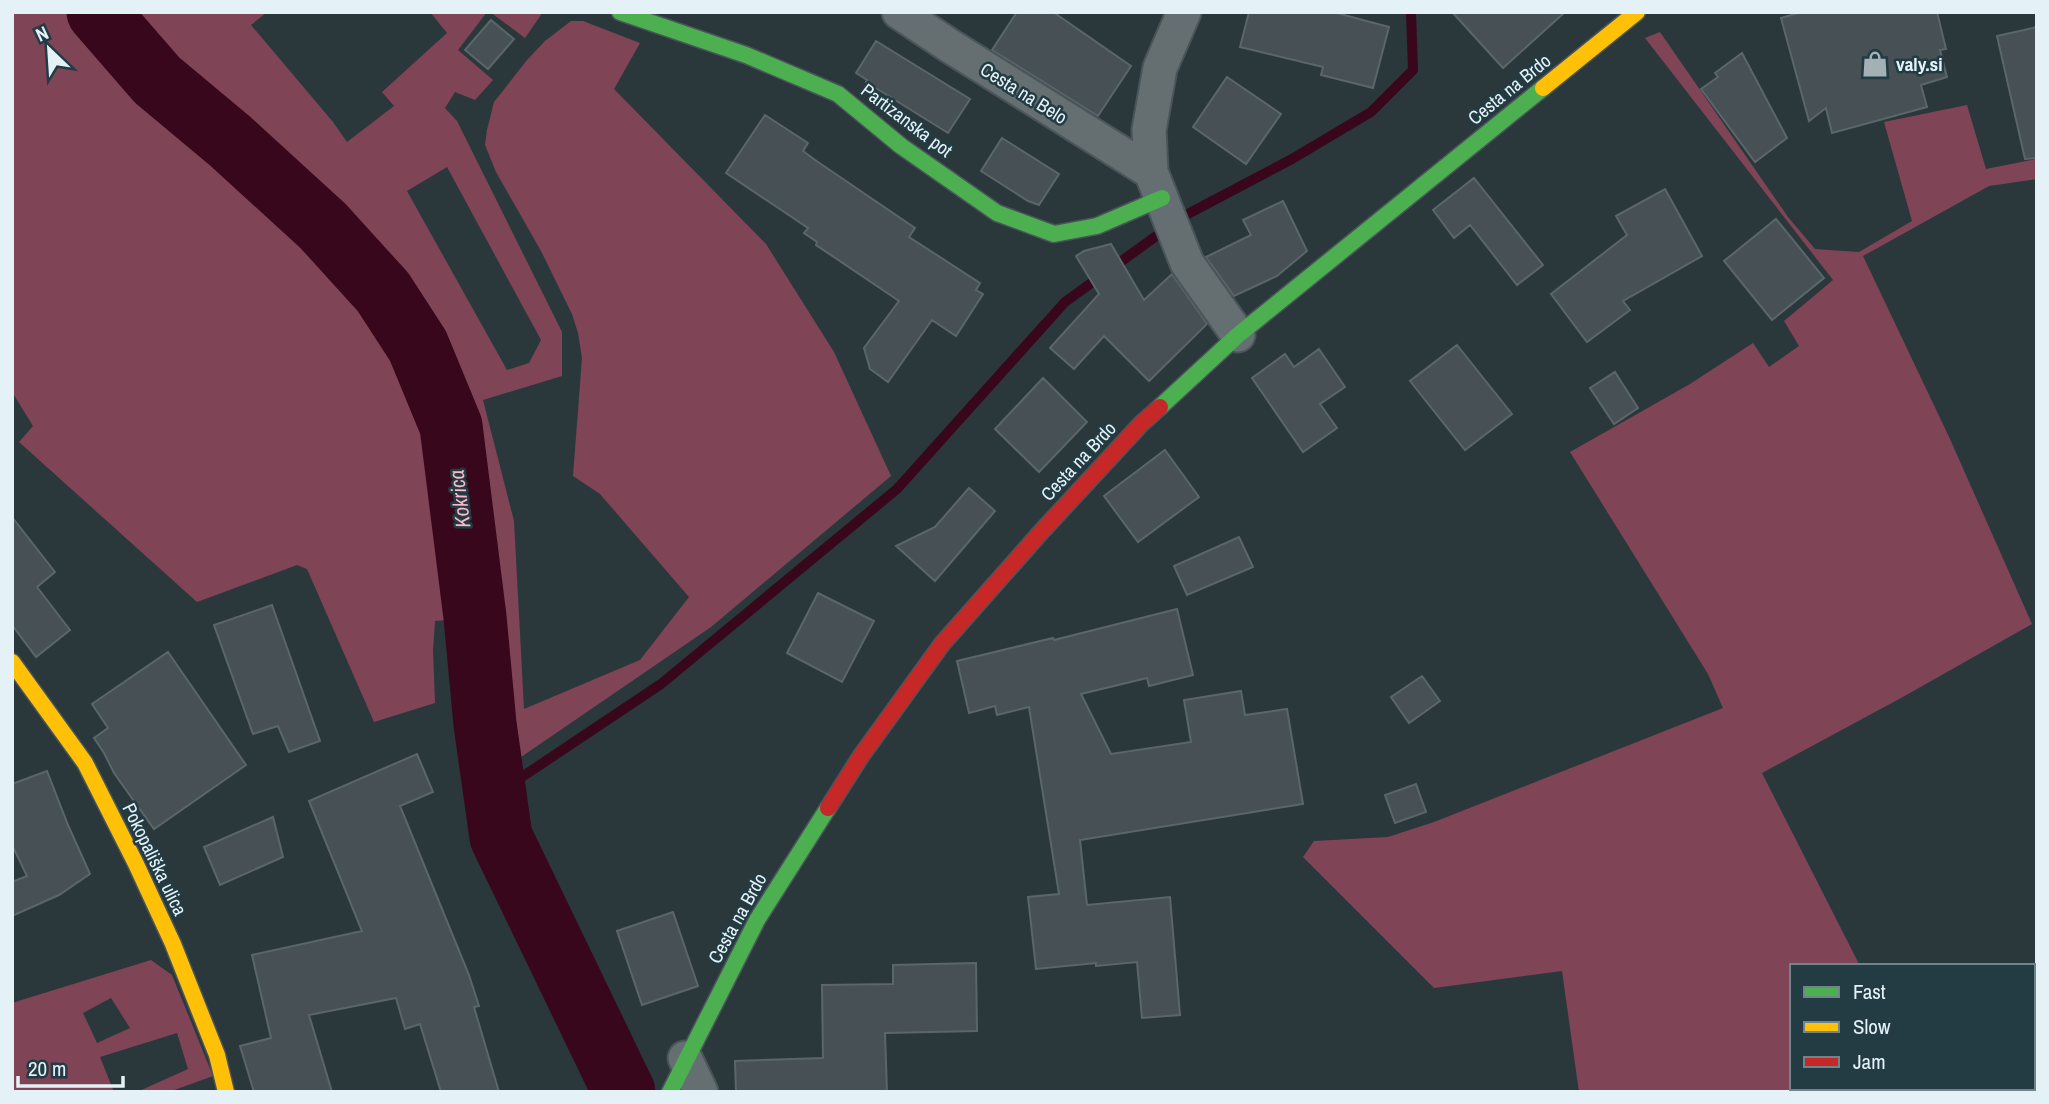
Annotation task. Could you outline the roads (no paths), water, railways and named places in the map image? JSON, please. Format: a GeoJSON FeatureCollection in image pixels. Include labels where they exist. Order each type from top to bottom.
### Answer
{"type":"FeatureCollection","features":[{"type":"Feature","properties":{"kind":"street","name":"Partizanska pot"},"geometry":{"type":"LineString","coordinates":[[620,12],[746,55],[838,94],[901,146],[997,213],[1054,234],[1097,226],[1156,185]]}},
{"type":"Feature","properties":{"kind":"street","name":"Cesta na Belo"},"geometry":{"type":"LineString","coordinates":[[899,12],[1156,185]]}},
{"type":"Feature","properties":{"kind":"street"},"geometry":{"type":"LineString","coordinates":[[1184,12],[1160,68],[1149,130],[1156,185],[1187,263],[1238,335]]}},
{"type":"Feature","properties":{"kind":"street","name":"Cesta na Brdo"},"geometry":{"type":"LineString","coordinates":[[670,1092],[757,920],[861,756],[942,644],[1041,532],[1141,424],[1238,335],[1637,12]]}},
{"type":"Feature","properties":{"kind":"street","name":"Pokopališka ulica"},"geometry":{"type":"LineString","coordinates":[[12,662],[85,763],[136,863],[178,956],[217,1055],[226,1092]]}},
{"type":"Feature","properties":{"kind":"street"},"geometry":{"type":"LineString","coordinates":[[685,1058],[701,1092]]}},
{"type":"Feature","properties":{"kind":"waterway","name":"Kokrica"},"geometry":{"type":"LineString","coordinates":[[98,12],[157,80],[230,141],[323,226],[383,292],[418,346],[451,426],[475,617],[485,724],[501,837],[624,1092]]}},
{"type":"Feature","properties":{"kind":"waterway"},"geometry":{"type":"LineString","coordinates":[[495,795],[661,684],[897,489],[1065,302],[1184,216],[1292,159],[1371,112],[1413,70],[1411,12]]}},
{"type":"Feature","properties":{"kind":"place","name":"valy.si"},"geometry":{"type":"Point","coordinates":[1875,64]}}]}
